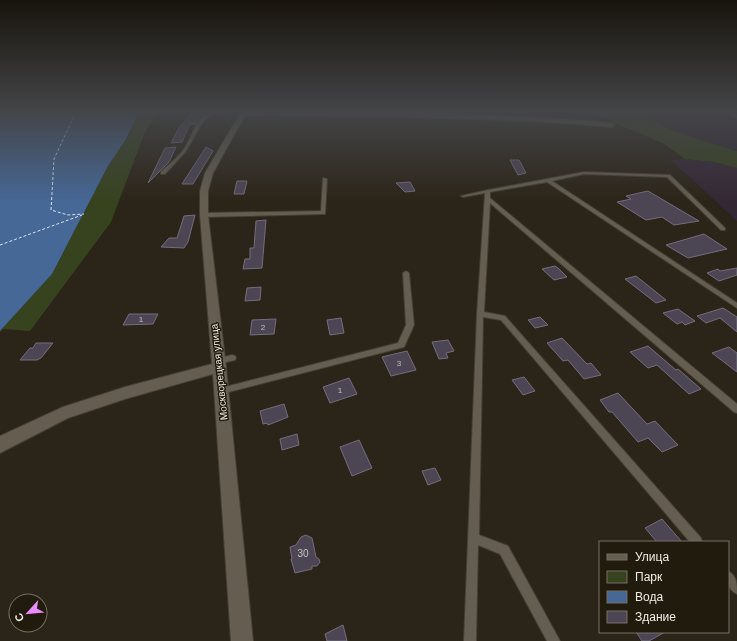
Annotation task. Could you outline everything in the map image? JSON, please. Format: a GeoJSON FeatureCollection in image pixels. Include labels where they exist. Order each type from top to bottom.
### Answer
{"type":"FeatureCollection","features":[{"type":"Feature","properties":{"kind":"street","name":"Москворецкая улица"},"geometry":{"type":"LineString","coordinates":[[227,142],[209,173],[204,191],[204,214],[221,390],[242,641]]}},
{"type":"Feature","properties":{"kind":"street"},"geometry":{"type":"LineString","coordinates":[[0,446],[63,413],[218,364]]}},
{"type":"Feature","properties":{"kind":"lane"},"geometry":{"type":"LineString","coordinates":[[163,173],[185,150],[189,142]]}},
{"type":"Feature","properties":{"kind":"lane"},"geometry":{"type":"LineString","coordinates":[[463,196],[488,195],[584,173],[668,176],[723,229]]}},
{"type":"Feature","properties":{"kind":"lane"},"geometry":{"type":"LineString","coordinates":[[204,214],[323,213],[325,179]]}},
{"type":"Feature","properties":{"kind":"lane"},"geometry":{"type":"LineString","coordinates":[[549,180],[737,306]]}},
{"type":"Feature","properties":{"kind":"lane"},"geometry":{"type":"LineString","coordinates":[[470,641],[480,314],[488,195]]}},
{"type":"Feature","properties":{"kind":"lane"},"geometry":{"type":"LineString","coordinates":[[488,195],[737,409]]}},
{"type":"Feature","properties":{"kind":"lane"},"geometry":{"type":"LineString","coordinates":[[221,390],[401,346],[410,325],[406,273]]}},
{"type":"Feature","properties":{"kind":"lane"},"geometry":{"type":"LineString","coordinates":[[480,314],[503,318],[696,541]]}},
{"type":"Feature","properties":{"kind":"lane"},"geometry":{"type":"LineString","coordinates":[[218,364],[232,358]]}},
{"type":"Feature","properties":{"kind":"lane"},"geometry":{"type":"LineString","coordinates":[[473,538],[504,550],[554,641]]}},
{"type":"Feature","properties":{"kind":"lane"},"geometry":{"type":"LineString","coordinates":[[729,578],[737,588]]}},
{"type":"Feature","properties":{"kind":"shaded area"},"geometry":{"type":"Polygon","coordinates":[[[707,142],[737,142],[737,151],[707,142]]]}},
{"type":"Feature","properties":{"kind":"shaded area"},"geometry":{"type":"Polygon","coordinates":[[[685,159],[714,162],[737,168],[737,221],[671,160],[685,159]]]}},
{"type":"Feature","properties":{"kind":"green space"},"geometry":{"type":"Polygon","coordinates":[[[124,142],[141,142],[111,222],[30,331],[3,329],[0,332],[52,274],[108,166],[124,142]]]}},
{"type":"Feature","properties":{"kind":"green space"},"geometry":{"type":"Polygon","coordinates":[[[660,142],[707,142],[737,151],[737,168],[714,162],[685,159],[660,142]]]}},
{"type":"Feature","properties":{"kind":"water"},"geometry":{"type":"Polygon","coordinates":[[[0,142],[124,142],[108,166],[52,274],[0,331],[0,142]]]}},
{"type":"Feature","properties":{"kind":"building"},"geometry":{"type":"Polygon","coordinates":[[[176,147],[169,162],[148,183],[165,148],[176,147]]]}},
{"type":"Feature","properties":{"kind":"building"},"geometry":{"type":"Polygon","coordinates":[[[206,147],[213,151],[193,184],[182,184],[206,147]]]}},
{"type":"Feature","properties":{"kind":"building"},"geometry":{"type":"Polygon","coordinates":[[[510,160],[519,160],[526,173],[518,175],[510,160]]]}},
{"type":"Feature","properties":{"kind":"building"},"geometry":{"type":"Polygon","coordinates":[[[237,181],[247,181],[244,194],[234,194],[237,181]]]}},
{"type":"Feature","properties":{"kind":"building"},"geometry":{"type":"Polygon","coordinates":[[[410,182],[415,191],[405,192],[396,183],[410,182]]]}},
{"type":"Feature","properties":{"kind":"building"},"geometry":{"type":"Polygon","coordinates":[[[648,191],[699,221],[674,225],[662,217],[646,220],[617,202],[631,199],[626,196],[648,191]]]}},
{"type":"Feature","properties":{"kind":"building"},"geometry":{"type":"Polygon","coordinates":[[[195,215],[188,242],[184,248],[161,247],[169,238],[177,238],[184,216],[195,215]]]}},
{"type":"Feature","properties":{"kind":"building"},"geometry":{"type":"Polygon","coordinates":[[[266,220],[262,268],[243,269],[245,259],[250,259],[250,248],[254,248],[256,221],[266,220]]]}},
{"type":"Feature","properties":{"kind":"building"},"geometry":{"type":"Polygon","coordinates":[[[704,234],[727,249],[688,258],[666,245],[704,234]]]}},
{"type":"Feature","properties":{"kind":"building"},"geometry":{"type":"Polygon","coordinates":[[[555,266],[567,277],[554,280],[542,269],[555,266]]]}},
{"type":"Feature","properties":{"kind":"building"},"geometry":{"type":"Polygon","coordinates":[[[737,268],[737,275],[719,281],[707,273],[718,269],[720,271],[737,268]]]}},
{"type":"Feature","properties":{"kind":"building"},"geometry":{"type":"Polygon","coordinates":[[[636,276],[666,300],[656,303],[625,279],[636,276]]]}},
{"type":"Feature","properties":{"kind":"building"},"geometry":{"type":"Polygon","coordinates":[[[261,287],[260,300],[245,301],[247,288],[261,287]]]}},
{"type":"Feature","properties":{"kind":"building"},"geometry":{"type":"Polygon","coordinates":[[[723,308],[737,317],[737,332],[720,318],[706,323],[697,316],[723,308]]]}},
{"type":"Feature","properties":{"kind":"building"},"geometry":{"type":"Polygon","coordinates":[[[678,309],[695,321],[685,325],[682,322],[677,324],[663,313],[678,309]]]}},
{"type":"Feature","properties":{"kind":"building"},"geometry":{"type":"Polygon","coordinates":[[[129,314],[158,314],[153,324],[123,325],[129,314]]]}},
{"type":"Feature","properties":{"kind":"building"},"geometry":{"type":"Polygon","coordinates":[[[540,317],[548,325],[535,328],[528,320],[540,317]]]}},
{"type":"Feature","properties":{"kind":"building"},"geometry":{"type":"Polygon","coordinates":[[[341,318],[344,333],[330,335],[327,320],[341,318]]]}},
{"type":"Feature","properties":{"kind":"building"},"geometry":{"type":"Polygon","coordinates":[[[276,319],[274,334],[250,335],[252,320],[276,319]]]}},
{"type":"Feature","properties":{"kind":"building"},"geometry":{"type":"Polygon","coordinates":[[[562,338],[587,364],[591,363],[601,375],[584,379],[568,360],[563,361],[547,343],[562,338]]]}},
{"type":"Feature","properties":{"kind":"building"},"geometry":{"type":"Polygon","coordinates":[[[448,340],[454,351],[446,353],[448,358],[439,359],[432,342],[448,340]]]}},
{"type":"Feature","properties":{"kind":"building"},"geometry":{"type":"Polygon","coordinates":[[[36,343],[53,343],[41,358],[37,360],[20,360],[30,348],[33,348],[36,343]]]}},
{"type":"Feature","properties":{"kind":"building"},"geometry":{"type":"Polygon","coordinates":[[[648,346],[701,389],[689,394],[657,365],[648,368],[630,352],[648,346]]]}},
{"type":"Feature","properties":{"kind":"building"},"geometry":{"type":"Polygon","coordinates":[[[729,347],[737,353],[737,372],[712,353],[729,347]]]}},
{"type":"Feature","properties":{"kind":"building"},"geometry":{"type":"Polygon","coordinates":[[[407,351],[416,370],[391,376],[382,357],[407,351]]]}},
{"type":"Feature","properties":{"kind":"building"},"geometry":{"type":"Polygon","coordinates":[[[524,377],[535,391],[523,395],[512,380],[524,377]]]}},
{"type":"Feature","properties":{"kind":"building"},"geometry":{"type":"Polygon","coordinates":[[[349,378],[357,394],[330,403],[323,387],[349,378]]]}},
{"type":"Feature","properties":{"kind":"building"},"geometry":{"type":"Polygon","coordinates":[[[618,393],[647,424],[655,421],[678,445],[662,452],[648,438],[638,442],[612,412],[609,412],[600,400],[618,393]]]}},
{"type":"Feature","properties":{"kind":"building"},"geometry":{"type":"Polygon","coordinates":[[[284,404],[288,417],[268,425],[267,423],[263,424],[260,411],[284,404]]]}},
{"type":"Feature","properties":{"kind":"building"},"geometry":{"type":"Polygon","coordinates":[[[297,434],[299,445],[282,450],[280,439],[297,434]]]}},
{"type":"Feature","properties":{"kind":"building"},"geometry":{"type":"Polygon","coordinates":[[[359,440],[372,468],[352,476],[340,447],[359,440]]]}},
{"type":"Feature","properties":{"kind":"building"},"geometry":{"type":"Polygon","coordinates":[[[435,468],[441,480],[428,485],[422,471],[435,468]]]}},
{"type":"Feature","properties":{"kind":"building"},"geometry":{"type":"Polygon","coordinates":[[[662,519],[681,541],[656,541],[645,528],[662,519]]]}},
{"type":"Feature","properties":{"kind":"building"},"geometry":{"type":"Polygon","coordinates":[[[306,535],[312,538],[316,557],[320,562],[317,566],[312,566],[312,569],[295,573],[291,559],[290,547],[296,545],[301,537],[306,535]]]}},
{"type":"Feature","properties":{"kind":"building"},"geometry":{"type":"Polygon","coordinates":[[[343,625],[347,641],[327,641],[325,634],[343,625]]]}},
{"type":"Feature","properties":{"kind":"building"},"geometry":{"type":"Polygon","coordinates":[[[637,633],[663,633],[649,641],[642,641],[637,633]]]}},
{"type":"Feature","properties":{"kind":"ferry route"},"geometry":{"type":"LineString","coordinates":[[62,142],[54,159],[51,210],[68,215],[84,214]]}},
{"type":"Feature","properties":{"kind":"ferry route"},"geometry":{"type":"LineString","coordinates":[[0,245],[82,215]]}}]}
